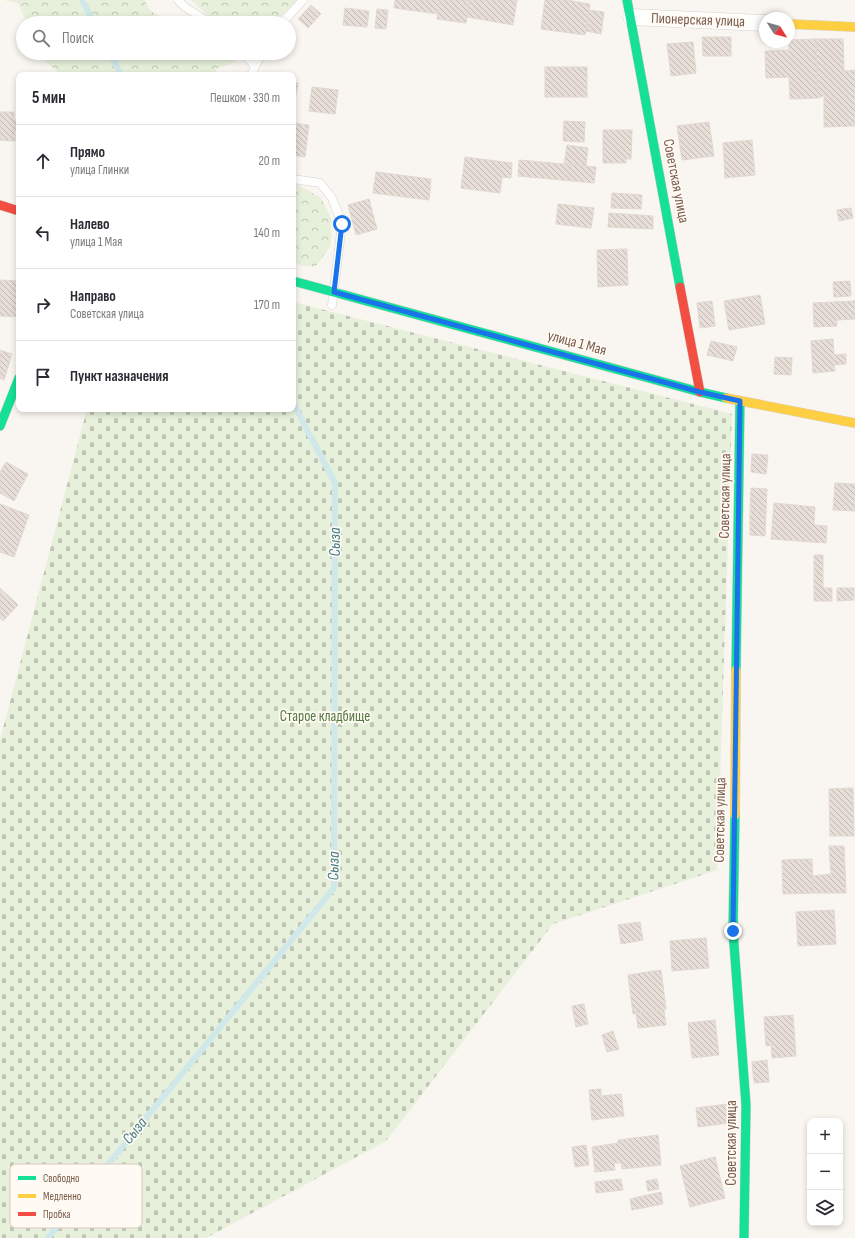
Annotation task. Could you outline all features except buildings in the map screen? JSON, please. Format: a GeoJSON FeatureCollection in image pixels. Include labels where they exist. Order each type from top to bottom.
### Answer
{"type":"FeatureCollection","features":[{"type":"Feature","properties":{"kind":"street","name":"Советская улица"},"geometry":{"type":"LineString","coordinates":[[627,0],[700,392]]}},
{"type":"Feature","properties":{"kind":"street","name":"Пионерская улица"},"geometry":{"type":"LineString","coordinates":[[631,17],[759,23]]}},
{"type":"Feature","properties":{"kind":"street"},"geometry":{"type":"LineString","coordinates":[[795,24],[855,27]]}},
{"type":"Feature","properties":{"kind":"street"},"geometry":{"type":"LineString","coordinates":[[0,205],[16,210]]}},
{"type":"Feature","properties":{"kind":"street","name":"улица 1 Мая"},"geometry":{"type":"LineString","coordinates":[[296,282],[700,392],[855,423]]}},
{"type":"Feature","properties":{"kind":"street"},"geometry":{"type":"LineString","coordinates":[[0,426],[16,386]]}},
{"type":"Feature","properties":{"kind":"street","name":"Советская улица"},"geometry":{"type":"LineString","coordinates":[[740,401],[733,931],[746,1104],[744,1238]]}},
{"type":"Feature","properties":{"kind":"lane"},"geometry":{"type":"LineString","coordinates":[[178,0],[185,7],[199,16]]}},
{"type":"Feature","properties":{"kind":"lane"},"geometry":{"type":"LineString","coordinates":[[288,16],[303,0]]}},
{"type":"Feature","properties":{"kind":"lane"},"geometry":{"type":"LineString","coordinates":[[250,60],[256,66]]}},
{"type":"Feature","properties":{"kind":"lane"},"geometry":{"type":"LineString","coordinates":[[253,72],[259,60]]}},
{"type":"Feature","properties":{"kind":"lane"},"geometry":{"type":"LineString","coordinates":[[296,179],[320,183],[332,198],[342,224],[332,305]]}},
{"type":"Feature","properties":{"kind":"green space"},"geometry":{"type":"Polygon","coordinates":[[[4,0],[145,0],[149,8],[159,16],[24,16],[18,3],[4,0]]]}},
{"type":"Feature","properties":{"kind":"green space"},"geometry":{"type":"Polygon","coordinates":[[[191,0],[297,0],[281,16],[208,16],[191,0]]]}},
{"type":"Feature","properties":{"kind":"green space"},"geometry":{"type":"Polygon","coordinates":[[[43,60],[235,60],[236,62],[216,69],[216,72],[58,72],[43,60]]]}},
{"type":"Feature","properties":{"kind":"green space"},"geometry":{"type":"Polygon","coordinates":[[[296,184],[321,198],[331,218],[331,245],[316,266],[304,266],[296,263],[296,184]]]}},
{"type":"Feature","properties":{"kind":"green space","name":"Старое кладбище"},"geometry":{"type":"Polygon","coordinates":[[[296,303],[732,414],[717,870],[553,924],[386,1141],[206,1238],[0,1238],[0,740],[86,412],[296,412],[296,303]]]}},
{"type":"Feature","properties":{"kind":"waterway","name":"Сыза"},"geometry":{"type":"LineString","coordinates":[[82,0],[90,16]]}},
{"type":"Feature","properties":{"kind":"waterway","name":"Сыза"},"geometry":{"type":"LineString","coordinates":[[114,60],[120,72]]}},
{"type":"Feature","properties":{"kind":"waterway","name":"Сыза"},"geometry":{"type":"LineString","coordinates":[[108,1164],[334,888],[335,483],[296,409]]}},
{"type":"Feature","properties":{"kind":"waterway","name":"Сыза"},"geometry":{"type":"LineString","coordinates":[[48,1238],[56,1228]]}},
{"type":"Feature","properties":{"kind":"traffic: fast"},"geometry":{"type":"LineString","coordinates":[[627,0],[680,287]]}},
{"type":"Feature","properties":{"kind":"traffic: fast"},"geometry":{"type":"LineString","coordinates":[[296,282],[726,398]]}},
{"type":"Feature","properties":{"kind":"traffic: fast"},"geometry":{"type":"LineString","coordinates":[[0,426],[16,386]]}},
{"type":"Feature","properties":{"kind":"traffic: fast"},"geometry":{"type":"LineString","coordinates":[[736,670],[740,401]]}},
{"type":"Feature","properties":{"kind":"traffic: fast"},"geometry":{"type":"LineString","coordinates":[[735,815],[733,931],[746,1105],[744,1238]]}},
{"type":"Feature","properties":{"kind":"traffic: slow"},"geometry":{"type":"LineString","coordinates":[[795,24],[855,27]]}},
{"type":"Feature","properties":{"kind":"traffic: slow"},"geometry":{"type":"LineString","coordinates":[[726,398],[855,423]]}},
{"type":"Feature","properties":{"kind":"traffic: slow"},"geometry":{"type":"LineString","coordinates":[[735,815],[736,670]]}},
{"type":"Feature","properties":{"kind":"traffic: jam"},"geometry":{"type":"LineString","coordinates":[[0,205],[16,210]]}},
{"type":"Feature","properties":{"kind":"traffic: jam"},"geometry":{"type":"LineString","coordinates":[[680,287],[700,392]]}},
{"type":"Feature","properties":{"kind":"route"},"geometry":{"type":"LineString","coordinates":[[342,224],[334,292],[700,392],[740,401],[733,931]]}}]}
